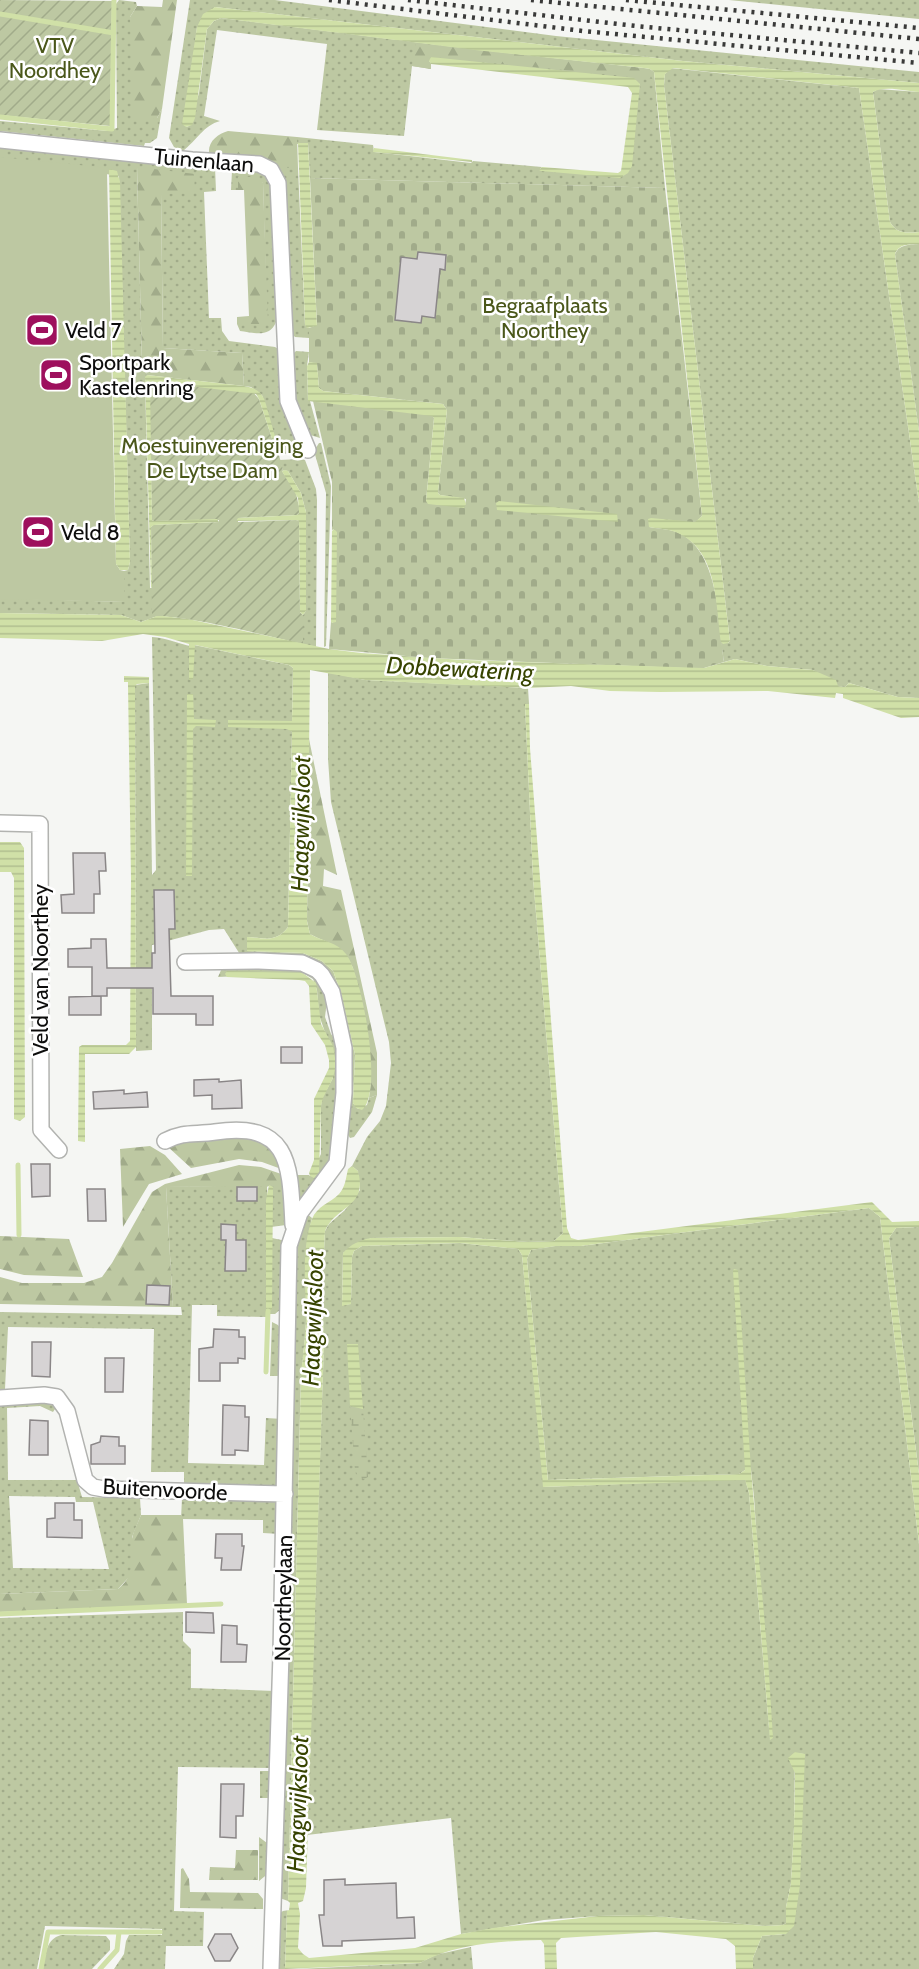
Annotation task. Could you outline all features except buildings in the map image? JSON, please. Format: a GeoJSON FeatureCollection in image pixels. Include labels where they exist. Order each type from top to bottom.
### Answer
{"type":"FeatureCollection","features":[{"type":"Feature","properties":{"kind":"street","name":"Tuinenlaan"},"geometry":{"type":"LineString","coordinates":[[0,140],[192,160],[259,164],[268,167],[278,183],[288,401],[308,450]]}},
{"type":"Feature","properties":{"kind":"street","name":"Veld van Noorthey"},"geometry":{"type":"LineString","coordinates":[[0,823],[40,824],[40,1130],[59,1150]]}},
{"type":"Feature","properties":{"kind":"street","name":"Noortheylaan"},"geometry":{"type":"LineString","coordinates":[[184,962],[302,963],[316,970],[322,975],[332,992],[344,1056],[344,1093],[337,1163],[300,1213],[289,1246],[285,1494],[271,1969]]}},
{"type":"Feature","properties":{"kind":"street","name":"Noortheylaan"},"geometry":{"type":"LineString","coordinates":[[165,1141],[177,1135],[237,1130],[254,1131],[267,1136],[281,1149],[288,1163],[291,1175],[294,1227]]}},
{"type":"Feature","properties":{"kind":"street","name":"Buitenvoorde"},"geometry":{"type":"LineString","coordinates":[[0,1398],[45,1395],[57,1397],[68,1411],[85,1480],[93,1487],[285,1494]]}},
{"type":"Feature","properties":{"kind":"green space","name":"VTV Noordhey"},"geometry":{"type":"Polygon","coordinates":[[[0,0],[112,1],[110,126],[0,115],[0,0]]]}},
{"type":"Feature","properties":{"kind":"green space"},"geometry":{"type":"Polygon","coordinates":[[[119,0],[136,2],[137,6],[130,17],[157,118],[162,109],[157,138],[150,143],[145,143],[144,146],[0,131],[0,121],[108,131],[117,128],[116,4],[119,0]]]}},
{"type":"Feature","properties":{"kind":"green space"},"geometry":{"type":"Polygon","coordinates":[[[163,0],[177,0],[162,109],[157,118],[133,119],[130,17],[137,6],[162,7],[163,0]]]}},
{"type":"Feature","properties":{"kind":"green space"},"geometry":{"type":"Polygon","coordinates":[[[190,0],[275,0],[556,36],[919,72],[919,83],[683,61],[215,7],[197,27],[186,127],[189,126],[199,93],[207,29],[214,21],[221,18],[654,72],[665,188],[310,178],[308,143],[297,144],[297,137],[373,145],[374,152],[624,176],[640,84],[429,61],[431,69],[412,66],[404,136],[317,130],[327,44],[217,30],[204,116],[220,121],[205,130],[183,151],[174,147],[169,138],[190,0]]]}},
{"type":"Feature","properties":{"kind":"green space"},"geometry":{"type":"Polygon","coordinates":[[[729,0],[919,0],[919,19],[729,0]]]}},
{"type":"Feature","properties":{"kind":"green space"},"geometry":{"type":"Polygon","coordinates":[[[416,43],[644,68],[654,72],[654,79],[431,57],[429,61],[431,69],[412,66],[416,43]]]}},
{"type":"Feature","properties":{"kind":"green space"},"geometry":{"type":"Polygon","coordinates":[[[670,68],[859,88],[919,503],[919,698],[898,697],[849,683],[845,687],[837,686],[813,670],[767,666],[735,659],[724,662],[721,642],[730,641],[664,85],[665,74],[670,68]]]}},
{"type":"Feature","properties":{"kind":"green space"},"geometry":{"type":"Polygon","coordinates":[[[878,89],[919,92],[919,232],[899,231],[890,222],[873,92],[878,89]]]}},
{"type":"Feature","properties":{"kind":"green space"},"geometry":{"type":"Polygon","coordinates":[[[228,131],[297,137],[298,168],[278,168],[209,153],[214,139],[228,131]]]}},
{"type":"Feature","properties":{"kind":"green space"},"geometry":{"type":"Polygon","coordinates":[[[0,145],[215,167],[216,191],[204,192],[209,318],[221,318],[222,331],[229,341],[275,347],[280,350],[298,441],[294,449],[280,455],[262,395],[251,387],[244,386],[242,353],[163,348],[161,194],[195,175],[137,168],[142,365],[147,375],[145,379],[150,588],[152,588],[152,618],[141,622],[121,615],[0,613],[0,598],[124,602],[124,571],[128,570],[130,562],[119,176],[0,158],[0,145]]]}},
{"type":"Feature","properties":{"kind":"green space","name":"Sportpark Kastelenring"},"geometry":{"type":"Polygon","coordinates":[[[0,157],[109,168],[107,173],[116,564],[120,570],[124,571],[124,602],[0,599],[0,157]]]}},
{"type":"Feature","properties":{"kind":"green space"},"geometry":{"type":"Polygon","coordinates":[[[137,167],[195,174],[194,193],[161,194],[163,348],[242,353],[244,386],[147,375],[142,365],[137,167]]]}},
{"type":"Feature","properties":{"kind":"green space"},"geometry":{"type":"Polygon","coordinates":[[[278,168],[298,168],[305,325],[309,328],[309,338],[295,337],[291,333],[278,168]]]}},
{"type":"Feature","properties":{"kind":"green space"},"geometry":{"type":"Polygon","coordinates":[[[233,170],[256,170],[268,179],[272,186],[276,322],[266,332],[240,331],[237,324],[267,324],[263,183],[238,177],[238,190],[231,190],[233,170]]]}},
{"type":"Feature","properties":{"kind":"green space"},"geometry":{"type":"Polygon","coordinates":[[[238,177],[255,177],[263,183],[268,324],[237,324],[237,317],[249,316],[244,190],[238,190],[238,177]]]}},
{"type":"Feature","properties":{"kind":"green space","name":"Begraafplaats Noorthey"},"geometry":{"type":"Polygon","coordinates":[[[310,178],[665,188],[702,516],[696,522],[649,527],[681,534],[694,544],[703,557],[715,591],[724,662],[704,668],[684,668],[428,658],[329,649],[331,622],[333,623],[332,482],[313,401],[432,415],[434,418],[426,501],[465,505],[466,499],[438,493],[447,410],[443,404],[323,391],[319,388],[317,364],[309,362],[309,328],[317,325],[310,178]]]}},
{"type":"Feature","properties":{"kind":"green space"},"geometry":{"type":"Polygon","coordinates":[[[919,244],[919,432],[895,254],[902,247],[919,244]]]}},
{"type":"Feature","properties":{"kind":"green space"},"geometry":{"type":"Polygon","coordinates":[[[296,351],[309,352],[308,401],[310,401],[320,438],[307,434],[295,407],[292,355],[296,351]]]}},
{"type":"Feature","properties":{"kind":"green space","name":"Moestuinvereniging De Lytse Dam"},"geometry":{"type":"Polygon","coordinates":[[[152,382],[253,392],[259,399],[277,454],[285,470],[282,471],[296,493],[300,512],[297,515],[238,518],[238,522],[299,521],[300,612],[303,615],[303,644],[200,621],[152,618],[151,527],[153,525],[219,522],[219,520],[152,520],[149,386],[152,382]]]}},
{"type":"Feature","properties":{"kind":"green space"},"geometry":{"type":"Polygon","coordinates":[[[321,443],[331,486],[326,646],[324,647],[326,493],[314,451],[321,443]]]}},
{"type":"Feature","properties":{"kind":"green space"},"geometry":{"type":"Polygon","coordinates":[[[279,460],[305,460],[316,489],[317,500],[316,647],[303,644],[303,615],[306,611],[306,512],[301,493],[288,471],[283,470],[279,460]]]}},
{"type":"Feature","properties":{"kind":"green space"},"geometry":{"type":"Polygon","coordinates":[[[152,637],[289,665],[293,668],[292,721],[290,722],[292,732],[288,927],[274,937],[247,937],[247,951],[303,953],[322,961],[333,971],[341,993],[355,1055],[353,1103],[358,1109],[367,1105],[369,1098],[377,1095],[372,1112],[354,1137],[350,1138],[345,1130],[348,1099],[324,971],[241,956],[224,929],[209,930],[152,945],[152,1050],[136,1051],[135,685],[149,683],[152,875],[156,870],[152,637]]]}},
{"type":"Feature","properties":{"kind":"green space"},"geometry":{"type":"Polygon","coordinates":[[[328,672],[365,680],[528,688],[529,704],[525,704],[533,878],[563,1233],[554,1241],[528,1242],[460,1237],[371,1238],[343,1253],[342,1305],[351,1304],[352,1257],[354,1251],[362,1246],[460,1243],[518,1249],[522,1255],[544,1487],[745,1479],[749,1493],[770,1740],[751,1470],[746,1466],[745,1470],[739,1474],[548,1480],[527,1259],[531,1250],[555,1246],[581,1246],[869,1208],[880,1217],[919,1544],[919,1969],[753,1969],[753,1958],[762,1936],[786,1934],[804,1754],[795,1753],[791,1883],[786,1907],[786,1923],[783,1925],[765,1926],[644,1915],[598,1916],[544,1920],[461,1934],[451,1818],[307,1835],[324,1343],[322,1292],[325,1231],[360,1190],[358,1171],[352,1166],[367,1137],[380,1121],[386,1106],[391,1063],[389,1042],[331,802],[328,759],[328,672]]]}},
{"type":"Feature","properties":{"kind":"green space"},"geometry":{"type":"Polygon","coordinates":[[[309,739],[337,875],[324,869],[323,886],[341,890],[377,1053],[377,1095],[369,1098],[371,1081],[353,968],[340,950],[310,934],[307,921],[309,739]]]}},
{"type":"Feature","properties":{"kind":"green space"},"geometry":{"type":"Polygon","coordinates":[[[295,965],[322,981],[327,1000],[325,1017],[331,1034],[337,1042],[341,1061],[331,1159],[300,1208],[295,1175],[310,1176],[321,1154],[322,1098],[333,1078],[326,1035],[319,1015],[317,990],[313,979],[303,973],[218,977],[222,968],[295,965]]]}},
{"type":"Feature","properties":{"kind":"green space"},"geometry":{"type":"Polygon","coordinates":[[[198,1137],[265,1138],[284,1170],[262,1162],[239,1159],[191,1168],[167,1146],[198,1137]]]}},
{"type":"Feature","properties":{"kind":"green space"},"geometry":{"type":"Polygon","coordinates":[[[150,1146],[165,1155],[182,1174],[149,1184],[123,1227],[120,1149],[150,1146]]]}},
{"type":"Feature","properties":{"kind":"green space"},"geometry":{"type":"Polygon","coordinates":[[[239,1165],[261,1167],[287,1176],[288,1186],[166,1187],[173,1307],[0,1304],[0,1277],[22,1283],[84,1283],[102,1277],[152,1192],[165,1184],[239,1165]]]}},
{"type":"Feature","properties":{"kind":"green space"},"geometry":{"type":"Polygon","coordinates":[[[269,1185],[267,1187],[272,1310],[272,1238],[286,1241],[281,1309],[275,1314],[268,1314],[267,1317],[217,1316],[217,1305],[192,1305],[188,1463],[264,1465],[266,1418],[283,1419],[282,1486],[184,1485],[184,1472],[151,1472],[154,1329],[8,1327],[5,1389],[0,1390],[0,1312],[182,1315],[181,1307],[173,1307],[166,1187],[269,1185]]]}},
{"type":"Feature","properties":{"kind":"green space"},"geometry":{"type":"Polygon","coordinates":[[[271,1185],[288,1186],[286,1225],[271,1227],[271,1185]]]}},
{"type":"Feature","properties":{"kind":"green space"},"geometry":{"type":"Polygon","coordinates":[[[307,1214],[312,1218],[307,1257],[306,1322],[301,1374],[288,1901],[277,1897],[296,1242],[307,1214]]]}},
{"type":"Feature","properties":{"kind":"green space"},"geometry":{"type":"Polygon","coordinates":[[[919,1227],[919,1474],[889,1238],[896,1228],[919,1227]]]}},
{"type":"Feature","properties":{"kind":"green space"},"geometry":{"type":"Polygon","coordinates":[[[0,1236],[69,1239],[83,1277],[24,1275],[0,1269],[0,1236]]]}},
{"type":"Feature","properties":{"kind":"green space"},"geometry":{"type":"Polygon","coordinates":[[[272,1322],[282,1331],[283,1372],[279,1376],[270,1376],[272,1322]]]}},
{"type":"Feature","properties":{"kind":"green space"},"geometry":{"type":"Polygon","coordinates":[[[49,1401],[57,1406],[53,1412],[40,1406],[7,1408],[8,1480],[77,1480],[82,1497],[140,1498],[141,1515],[132,1537],[133,1564],[130,1576],[118,1589],[0,1594],[0,1403],[49,1401]],[[9,1496],[13,1568],[109,1569],[93,1502],[76,1502],[75,1497],[9,1496]]]}},
{"type":"Feature","properties":{"kind":"green space"},"geometry":{"type":"Polygon","coordinates":[[[350,1406],[363,1409],[368,1477],[364,1479],[358,1476],[355,1470],[350,1406]]]}},
{"type":"Feature","properties":{"kind":"green space"},"geometry":{"type":"Polygon","coordinates":[[[182,1498],[280,1499],[280,1534],[263,1533],[263,1520],[181,1519],[182,1498]]]}},
{"type":"Feature","properties":{"kind":"green space"},"geometry":{"type":"Polygon","coordinates":[[[141,1515],[181,1515],[187,1604],[0,1612],[0,1594],[118,1589],[130,1573],[132,1539],[141,1515]]]}},
{"type":"Feature","properties":{"kind":"green space"},"geometry":{"type":"Polygon","coordinates":[[[183,1612],[183,1641],[191,1649],[191,1688],[275,1691],[272,1768],[178,1767],[174,1911],[204,1912],[203,1946],[166,1946],[165,1969],[114,1969],[124,1954],[129,1935],[162,1935],[162,1929],[45,1926],[37,1969],[0,1969],[0,1618],[183,1612]]]}},
{"type":"Feature","properties":{"kind":"green space"},"geometry":{"type":"Polygon","coordinates":[[[260,1771],[273,1771],[272,1798],[260,1798],[260,1771]]]}},
{"type":"Feature","properties":{"kind":"green space"},"geometry":{"type":"Polygon","coordinates":[[[259,1837],[271,1846],[270,1872],[259,1881],[259,1837]]]}},
{"type":"Feature","properties":{"kind":"green space"},"geometry":{"type":"Polygon","coordinates":[[[236,1850],[258,1850],[258,1880],[209,1880],[210,1867],[235,1868],[236,1850]]]}},
{"type":"Feature","properties":{"kind":"green space"},"geometry":{"type":"Polygon","coordinates":[[[183,1868],[189,1879],[190,1892],[258,1893],[263,1899],[263,1909],[180,1908],[181,1869],[183,1868]]]}},
{"type":"Feature","properties":{"kind":"green space"},"geometry":{"type":"Polygon","coordinates":[[[289,1910],[287,1911],[285,1969],[275,1969],[277,1915],[289,1910]]]}},
{"type":"Feature","properties":{"kind":"green space"},"geometry":{"type":"Polygon","coordinates":[[[61,1935],[106,1936],[110,1941],[110,1950],[92,1969],[43,1969],[49,1944],[61,1935]]]}},
{"type":"Feature","properties":{"kind":"green space"},"geometry":{"type":"Polygon","coordinates":[[[471,1947],[473,1969],[298,1969],[420,1963],[435,1955],[471,1947]]]}},
{"type":"Feature","properties":{"kind":"water"},"geometry":{"type":"Polygon","coordinates":[[[215,7],[683,61],[919,83],[919,92],[889,89],[873,92],[890,222],[899,231],[919,232],[919,244],[902,246],[895,254],[919,432],[919,503],[859,88],[673,68],[665,74],[664,85],[730,641],[723,644],[713,582],[702,554],[680,534],[649,527],[648,519],[695,522],[702,516],[654,72],[644,68],[475,50],[221,18],[214,21],[207,29],[195,118],[192,125],[186,127],[182,124],[197,27],[203,14],[215,7]]]}},
{"type":"Feature","properties":{"kind":"water"},"geometry":{"type":"Polygon","coordinates":[[[431,57],[634,78],[640,84],[632,166],[628,173],[620,178],[539,170],[542,167],[618,173],[621,171],[632,93],[628,87],[431,64],[429,61],[431,57]]]}},
{"type":"Feature","properties":{"kind":"water"},"geometry":{"type":"Polygon","coordinates":[[[298,143],[308,143],[317,326],[307,328],[305,325],[298,143]]]}},
{"type":"Feature","properties":{"kind":"water"},"geometry":{"type":"Polygon","coordinates":[[[374,148],[472,160],[472,162],[373,152],[374,148]]]}},
{"type":"Feature","properties":{"kind":"water"},"geometry":{"type":"Polygon","coordinates":[[[109,169],[117,171],[120,182],[130,562],[128,570],[120,570],[116,564],[109,169]]]}},
{"type":"Feature","properties":{"kind":"water"},"geometry":{"type":"Polygon","coordinates":[[[309,362],[317,363],[319,388],[323,391],[443,404],[447,410],[438,493],[464,498],[466,504],[464,508],[428,504],[426,501],[434,418],[432,416],[308,401],[307,366],[309,362]]]}},
{"type":"Feature","properties":{"kind":"water"},"geometry":{"type":"Polygon","coordinates":[[[147,375],[244,386],[257,390],[265,401],[280,454],[277,454],[256,394],[156,382],[150,384],[152,520],[217,519],[219,522],[151,527],[151,588],[145,377],[147,375]]]}},
{"type":"Feature","properties":{"kind":"water"},"geometry":{"type":"Polygon","coordinates":[[[282,471],[288,471],[301,493],[306,512],[306,611],[303,615],[300,612],[299,521],[236,521],[238,518],[297,515],[299,513],[298,498],[282,471]]]}},
{"type":"Feature","properties":{"kind":"water"},"geometry":{"type":"Polygon","coordinates":[[[499,501],[617,514],[618,522],[497,510],[496,503],[499,501]]]}},
{"type":"Feature","properties":{"kind":"water"},"geometry":{"type":"Polygon","coordinates":[[[334,529],[337,532],[336,622],[332,623],[332,531],[334,529]]]}},
{"type":"Feature","properties":{"kind":"water"},"geometry":{"type":"Polygon","coordinates":[[[0,613],[121,615],[141,622],[163,616],[188,619],[329,649],[463,660],[704,668],[735,659],[767,666],[813,670],[836,680],[838,686],[845,687],[849,683],[898,697],[919,698],[919,717],[901,718],[843,698],[843,694],[836,693],[835,698],[768,691],[610,691],[571,686],[528,688],[365,680],[310,670],[307,921],[310,934],[334,944],[346,954],[358,984],[371,1058],[368,1099],[362,1110],[356,1108],[353,1103],[355,1055],[341,993],[333,971],[322,961],[303,953],[247,951],[247,937],[274,937],[288,927],[292,732],[287,729],[228,727],[228,720],[292,721],[293,668],[289,665],[195,645],[193,679],[189,680],[189,644],[143,634],[102,641],[0,638],[0,613]]]}},
{"type":"Feature","properties":{"kind":"water"},"geometry":{"type":"Polygon","coordinates":[[[124,676],[149,677],[149,683],[135,686],[136,1047],[129,1054],[85,1054],[85,1142],[78,1141],[79,1047],[82,1045],[126,1045],[130,1041],[131,878],[128,682],[124,682],[124,676]]]}},
{"type":"Feature","properties":{"kind":"water"},"geometry":{"type":"Polygon","coordinates":[[[187,694],[193,694],[194,719],[216,720],[215,727],[196,726],[193,729],[192,876],[186,876],[187,694]]]}},
{"type":"Feature","properties":{"kind":"water"},"geometry":{"type":"Polygon","coordinates":[[[525,704],[529,704],[530,748],[567,1228],[571,1238],[578,1240],[872,1202],[892,1222],[919,1221],[919,1227],[896,1228],[889,1238],[919,1474],[919,1544],[880,1217],[869,1208],[581,1246],[556,1246],[531,1250],[527,1259],[548,1480],[739,1474],[745,1470],[733,1271],[738,1270],[751,1470],[768,1659],[773,1738],[770,1740],[749,1493],[745,1480],[543,1487],[522,1255],[518,1249],[460,1243],[362,1246],[354,1251],[352,1257],[351,1304],[342,1306],[343,1253],[352,1245],[363,1240],[460,1237],[528,1242],[554,1241],[563,1233],[533,878],[525,704]]]}},
{"type":"Feature","properties":{"kind":"water"},"geometry":{"type":"Polygon","coordinates":[[[0,842],[20,842],[24,848],[25,1117],[20,1121],[14,1119],[14,878],[11,872],[0,872],[0,842]]]}},
{"type":"Feature","properties":{"kind":"water"},"geometry":{"type":"Polygon","coordinates":[[[227,971],[303,973],[316,983],[321,1024],[333,1046],[336,1064],[333,1078],[321,1106],[319,1172],[314,1178],[309,1173],[314,1160],[314,1099],[329,1068],[329,1060],[325,1045],[311,1024],[309,986],[305,981],[299,980],[227,977],[225,974],[227,971]]]}},
{"type":"Feature","properties":{"kind":"water","name":"Haagwijksloot"},"geometry":{"type":"Polygon","coordinates":[[[352,1166],[358,1171],[359,1192],[355,1199],[330,1222],[325,1231],[322,1292],[324,1343],[306,1888],[303,1901],[298,1903],[300,1914],[298,1948],[309,1958],[415,1948],[461,1934],[493,1928],[598,1916],[644,1915],[765,1926],[783,1925],[786,1923],[786,1907],[791,1883],[794,1827],[795,1773],[788,1758],[795,1752],[805,1754],[800,1885],[794,1926],[786,1934],[762,1936],[753,1958],[753,1969],[736,1969],[735,1946],[726,1939],[656,1932],[561,1938],[556,1943],[557,1969],[545,1969],[544,1944],[541,1940],[494,1943],[463,1948],[420,1963],[285,1969],[287,1911],[290,1903],[288,1901],[301,1374],[306,1319],[306,1243],[314,1215],[341,1192],[348,1169],[352,1166]]]}},
{"type":"Feature","properties":{"kind":"water"},"geometry":{"type":"Polygon","coordinates":[[[269,1185],[273,1187],[272,1310],[266,1311],[266,1200],[269,1185]]]}},
{"type":"Feature","properties":{"kind":"water"},"geometry":{"type":"Polygon","coordinates":[[[347,1344],[358,1344],[363,1409],[350,1406],[347,1344]]]}},
{"type":"Feature","properties":{"kind":"waterway"},"geometry":{"type":"LineString","coordinates":[[0,117],[112,129],[114,0]]}},
{"type":"Feature","properties":{"kind":"waterway"},"geometry":{"type":"LineString","coordinates":[[0,14],[114,33]]}},
{"type":"Feature","properties":{"kind":"waterway"},"geometry":{"type":"LineString","coordinates":[[18,1165],[19,1235]]}},
{"type":"Feature","properties":{"kind":"waterway"},"geometry":{"type":"LineString","coordinates":[[266,1372],[268,1311]]}},
{"type":"Feature","properties":{"kind":"waterway"},"geometry":{"type":"LineString","coordinates":[[0,1614],[221,1604]]}},
{"type":"Feature","properties":{"kind":"waterway"},"geometry":{"type":"LineString","coordinates":[[41,1969],[48,1932],[160,1932]]}},
{"type":"Feature","properties":{"kind":"waterway"},"geometry":{"type":"LineString","coordinates":[[100,1969],[117,1950],[119,1932]]}},
{"type":"Feature","properties":{"kind":"railway"},"geometry":{"type":"LineString","coordinates":[[329,0],[583,31],[919,63]]}},
{"type":"Feature","properties":{"kind":"railway"},"geometry":{"type":"LineString","coordinates":[[408,0],[636,26],[919,53]]}},
{"type":"Feature","properties":{"kind":"railway"},"geometry":{"type":"LineString","coordinates":[[531,0],[919,39]]}},
{"type":"Feature","properties":{"kind":"railway"},"geometry":{"type":"LineString","coordinates":[[626,0],[919,28]]}},
{"type":"Feature","properties":{"kind":"place","name":"Veld 7"},"geometry":{"type":"Point","coordinates":[42,330]}},
{"type":"Feature","properties":{"kind":"place","name":"Sportpark Kastelenring"},"geometry":{"type":"Point","coordinates":[56,375]}},
{"type":"Feature","properties":{"kind":"place","name":"Veld 8"},"geometry":{"type":"Point","coordinates":[38,532]}},
{"type":"Feature","properties":{"kind":"water label","name":"Dobbewatering"},"geometry":{"type":"Point","coordinates":[460,669]}}]}
